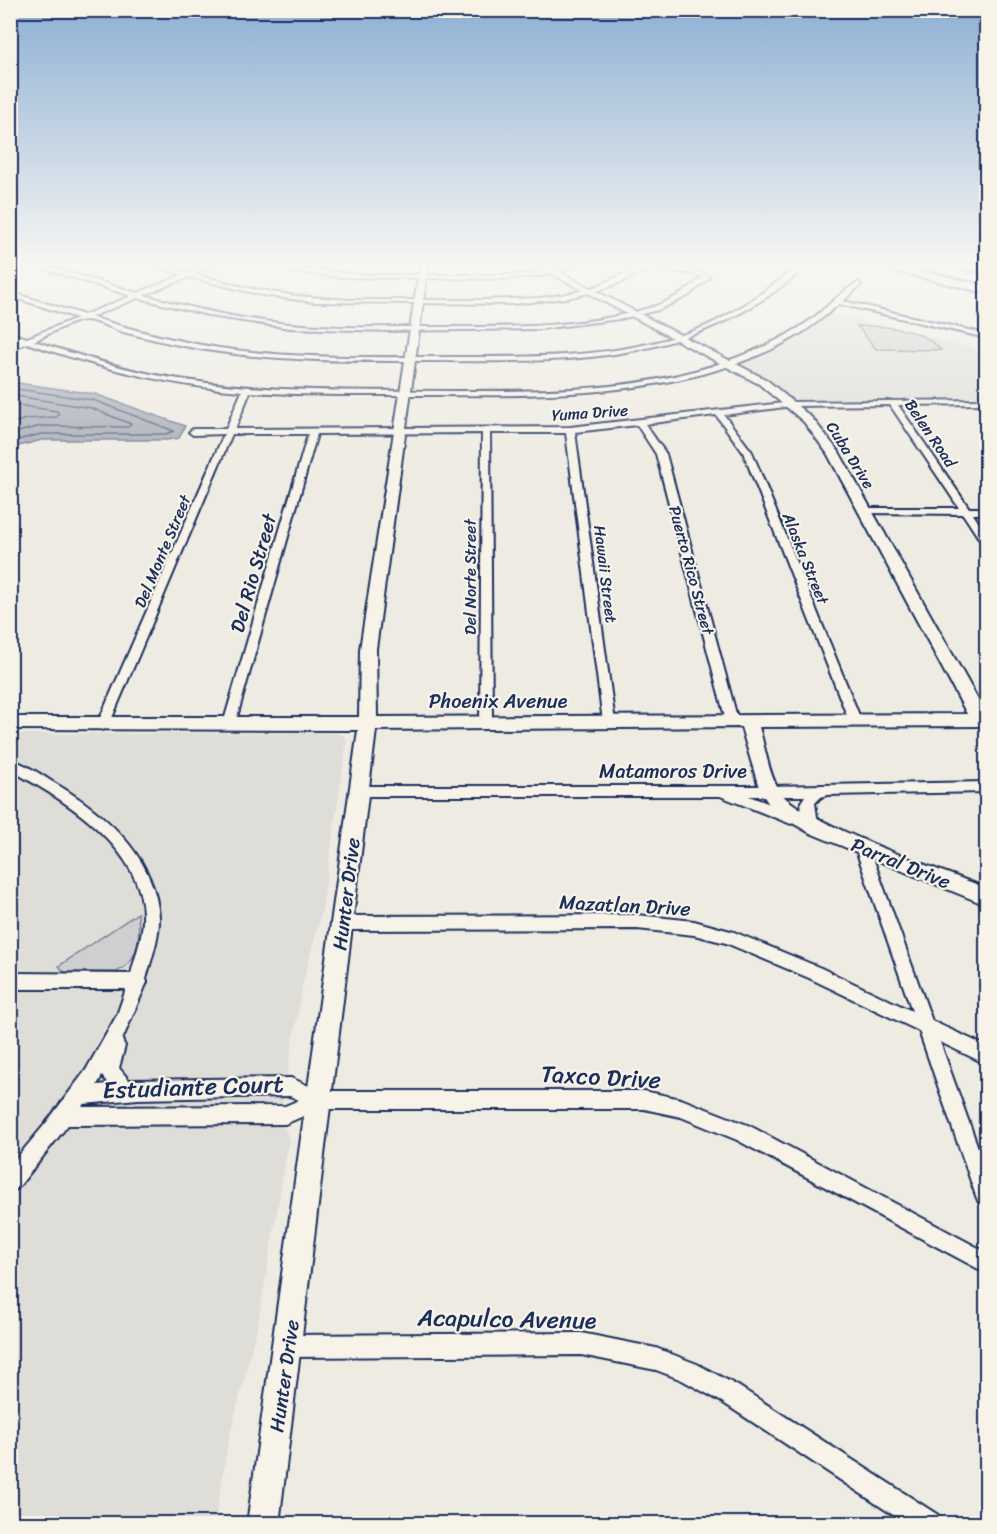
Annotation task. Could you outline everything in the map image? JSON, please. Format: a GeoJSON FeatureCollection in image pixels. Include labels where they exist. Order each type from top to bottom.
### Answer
{"type":"FeatureCollection","features":[{"type":"Feature","properties":{"kind":"street"},"geometry":{"type":"LineString","coordinates":[[14,337],[140,374],[247,390],[406,393],[588,389],[672,377],[728,363],[765,350],[791,337]]}},
{"type":"Feature","properties":{"kind":"street"},"geometry":{"type":"LineString","coordinates":[[10,348],[38,337]]}},
{"type":"Feature","properties":{"kind":"street"},"geometry":{"type":"LineString","coordinates":[[152,337],[230,352],[319,359],[564,357],[627,349],[678,337]]}},
{"type":"Feature","properties":{"kind":"street","name":"Hunter Drive"},"geometry":{"type":"LineString","coordinates":[[263,1524],[360,791],[368,722],[368,649],[414,337]]}},
{"type":"Feature","properties":{"kind":"street","name":"Cuba Drive"},"geometry":{"type":"LineString","coordinates":[[678,337],[763,382],[792,404],[822,435],[983,720]]}},
{"type":"Feature","properties":{"kind":"street","name":"Del Monte Street"},"geometry":{"type":"LineString","coordinates":[[103,724],[247,390]]}},
{"type":"Feature","properties":{"kind":"street","name":"Yuma Drive"},"geometry":{"type":"LineString","coordinates":[[193,432],[570,430],[792,404],[892,402],[985,404]]}},
{"type":"Feature","properties":{"kind":"street","name":"Belen Road"},"geometry":{"type":"LineString","coordinates":[[892,402],[987,541]]}},
{"type":"Feature","properties":{"kind":"street","name":"Alaska Street"},"geometry":{"type":"LineString","coordinates":[[718,413],[747,452],[855,720]]}},
{"type":"Feature","properties":{"kind":"street","name":"Puerto Rico Street"},"geometry":{"type":"LineString","coordinates":[[641,423],[661,454],[740,721],[769,791]]}},
{"type":"Feature","properties":{"kind":"street","name":"Hawaii Street"},"geometry":{"type":"LineString","coordinates":[[570,430],[609,722]]}},
{"type":"Feature","properties":{"kind":"street","name":"Del Rio Street"},"geometry":{"type":"LineString","coordinates":[[229,724],[313,432]]}},
{"type":"Feature","properties":{"kind":"street","name":"Del Norte Street"},"geometry":{"type":"LineString","coordinates":[[486,432],[486,722]]}},
{"type":"Feature","properties":{"kind":"street"},"geometry":{"type":"LineString","coordinates":[[867,512],[987,511]]}},
{"type":"Feature","properties":{"kind":"street","name":"Phoenix Avenue"},"geometry":{"type":"LineString","coordinates":[[10,723],[983,720]]}},
{"type":"Feature","properties":{"kind":"street"},"geometry":{"type":"LineString","coordinates":[[10,764],[72,800],[110,832],[127,851],[140,873],[151,918],[139,982],[122,1027],[81,1095],[10,1182]]}},
{"type":"Feature","properties":{"kind":"street","name":"Matamoros Drive"},"geometry":{"type":"LineString","coordinates":[[360,791],[715,789],[769,791],[987,787]]}},
{"type":"Feature","properties":{"kind":"street","name":"Parral Drive"},"geometry":{"type":"LineString","coordinates":[[715,789],[987,897]]}},
{"type":"Feature","properties":{"kind":"street"},"geometry":{"type":"LineString","coordinates":[[809,825],[808,802],[816,793],[830,789]]}},
{"type":"Feature","properties":{"kind":"street","name":"Parral Drive"},"geometry":{"type":"LineString","coordinates":[[769,791],[782,808],[809,825]]}},
{"type":"Feature","properties":{"kind":"street"},"geometry":{"type":"LineString","coordinates":[[862,847],[987,1196]]}},
{"type":"Feature","properties":{"kind":"street","name":"Mazatlan Drive"},"geometry":{"type":"LineString","coordinates":[[342,924],[637,922],[694,928],[752,946],[987,1055]]}},
{"type":"Feature","properties":{"kind":"street"},"geometry":{"type":"LineString","coordinates":[[10,981],[139,982]]}},
{"type":"Feature","properties":{"kind":"street","name":"Estudiante Court"},"geometry":{"type":"LineString","coordinates":[[122,1027],[109,1070],[124,1088],[142,1090]]}},
{"type":"Feature","properties":{"kind":"street","name":"Estudiante Court"},"geometry":{"type":"LineString","coordinates":[[81,1095],[142,1090],[291,1086],[320,1100]]}},
{"type":"Feature","properties":{"kind":"street","name":"Taxco Drive"},"geometry":{"type":"LineString","coordinates":[[320,1100],[617,1098],[681,1108],[743,1133],[987,1263]]}},
{"type":"Feature","properties":{"kind":"street","name":"Estudiante Court"},"geometry":{"type":"LineString","coordinates":[[65,1116],[285,1115],[320,1100]]}},
{"type":"Feature","properties":{"kind":"street","name":"Acapulco Avenue"},"geometry":{"type":"LineString","coordinates":[[288,1346],[581,1344],[656,1359],[689,1372],[730,1394],[929,1524]]}},
{"type":"Feature","properties":{"kind":"shaded area"},"geometry":{"type":"Polygon","coordinates":[[[797,337],[926,337],[973,348],[986,358],[986,400],[797,400],[735,364],[797,337]]]}},
{"type":"Feature","properties":{"kind":"shaded area"},"geometry":{"type":"Polygon","coordinates":[[[866,337],[923,337],[941,350],[876,349],[866,337]]]}},
{"type":"Feature","properties":{"kind":"shaded area"},"geometry":{"type":"Polygon","coordinates":[[[335,733],[343,735],[347,740],[322,910],[303,982],[279,1123],[285,1129],[289,1140],[258,1323],[228,1443],[215,1523],[11,1523],[10,734],[335,733]]]}},
{"type":"Feature","properties":{"kind":"shaded area"},"geometry":{"type":"Polygon","coordinates":[[[138,913],[137,947],[130,962],[124,968],[116,972],[64,972],[59,966],[138,913]]]}},
{"type":"Feature","properties":{"kind":"water"},"geometry":{"type":"Polygon","coordinates":[[[11,382],[95,394],[185,426],[179,438],[167,440],[42,440],[11,448],[11,382]]]}}]}
